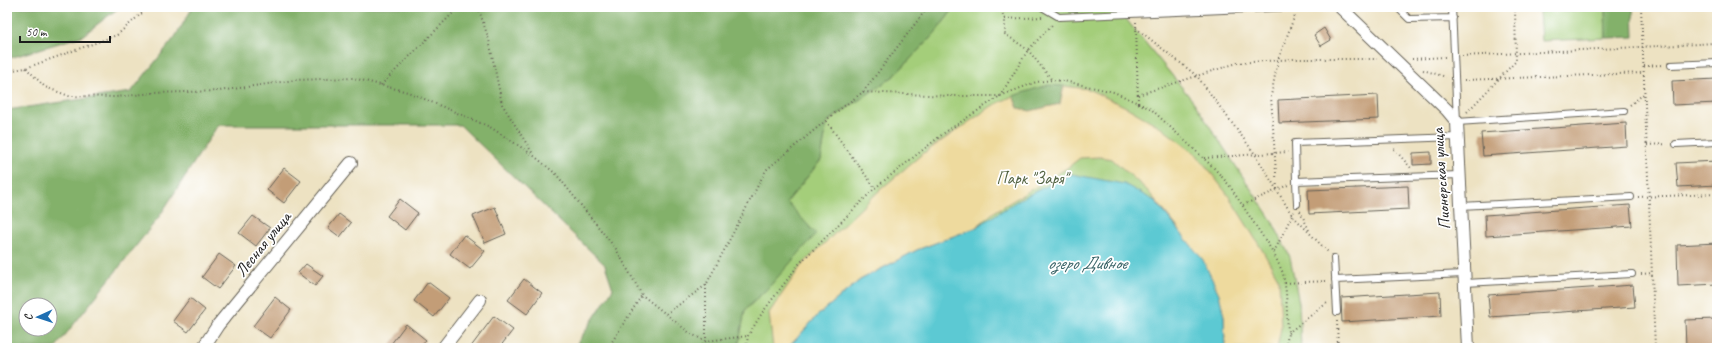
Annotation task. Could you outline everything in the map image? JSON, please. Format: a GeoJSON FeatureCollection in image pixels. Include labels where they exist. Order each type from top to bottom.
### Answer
{"type":"FeatureCollection","features":[{"type":"Feature","properties":{"kind":"street","name":"Пионерская улица"},"geometry":{"type":"LineString","coordinates":[[1340,7],[1447,110],[1457,122],[1468,348]]}},
{"type":"Feature","properties":{"kind":"street","name":"Лесная улица"},"geometry":{"type":"LineString","coordinates":[[203,348],[218,326],[351,163]]}},
{"type":"Feature","properties":{"kind":"street"},"geometry":{"type":"LineString","coordinates":[[443,348],[480,300]]}},
{"type":"Feature","properties":{"kind":"lane"},"geometry":{"type":"LineString","coordinates":[[1042,7],[1059,17],[1296,10]]}},
{"type":"Feature","properties":{"kind":"lane"},"geometry":{"type":"LineString","coordinates":[[1397,7],[1409,19],[1453,18]]}},
{"type":"Feature","properties":{"kind":"lane"},"geometry":{"type":"LineString","coordinates":[[1452,7],[1457,122],[1624,111]]}},
{"type":"Feature","properties":{"kind":"lane"},"geometry":{"type":"LineString","coordinates":[[1670,65],[1717,63]]}},
{"type":"Feature","properties":{"kind":"lane"},"geometry":{"type":"LineString","coordinates":[[1297,204],[1295,143],[1457,137]]}},
{"type":"Feature","properties":{"kind":"lane"},"geometry":{"type":"LineString","coordinates":[[1676,144],[1717,142]]}},
{"type":"Feature","properties":{"kind":"lane"},"geometry":{"type":"LineString","coordinates":[[1296,181],[1459,175]]}},
{"type":"Feature","properties":{"kind":"lane"},"geometry":{"type":"LineString","coordinates":[[1461,206],[1631,197]]}},
{"type":"Feature","properties":{"kind":"lane"},"geometry":{"type":"LineString","coordinates":[[1334,258],[1337,312]]}},
{"type":"Feature","properties":{"kind":"lane"},"geometry":{"type":"LineString","coordinates":[[1335,280],[1464,279],[1632,274]]}},
{"type":"Feature","properties":{"kind":"path"},"geometry":{"type":"LineString","coordinates":[[7,71],[26,68],[117,35],[149,7]]}},
{"type":"Feature","properties":{"kind":"path"},"geometry":{"type":"LineString","coordinates":[[381,85],[459,7]]}},
{"type":"Feature","properties":{"kind":"path"},"geometry":{"type":"LineString","coordinates":[[478,7],[489,40],[502,104],[533,155]]}},
{"type":"Feature","properties":{"kind":"path"},"geometry":{"type":"LineString","coordinates":[[666,314],[706,285],[766,170],[826,120],[863,92],[928,7]]}},
{"type":"Feature","properties":{"kind":"path"},"geometry":{"type":"LineString","coordinates":[[999,7],[1005,19],[1005,34],[1028,50],[1052,80]]}},
{"type":"Feature","properties":{"kind":"path"},"geometry":{"type":"LineString","coordinates":[[1457,122],[1516,61],[1515,7]]}},
{"type":"Feature","properties":{"kind":"path"},"geometry":{"type":"LineString","coordinates":[[1547,8],[1587,7]]}},
{"type":"Feature","properties":{"kind":"path"},"geometry":{"type":"LineString","coordinates":[[1641,7],[1655,348]]}},
{"type":"Feature","properties":{"kind":"path"},"geometry":{"type":"LineString","coordinates":[[1277,190],[1272,96],[1278,60],[1296,10]]}},
{"type":"Feature","properties":{"kind":"path"},"geometry":{"type":"LineString","coordinates":[[1136,14],[1138,103]]}},
{"type":"Feature","properties":{"kind":"path"},"geometry":{"type":"LineString","coordinates":[[1000,96],[1028,50],[1059,17]]}},
{"type":"Feature","properties":{"kind":"path"},"geometry":{"type":"LineString","coordinates":[[1005,19],[1059,17]]}},
{"type":"Feature","properties":{"kind":"path"},"geometry":{"type":"LineString","coordinates":[[1136,28],[1197,76],[1254,154],[1292,215],[1334,258]]}},
{"type":"Feature","properties":{"kind":"path"},"geometry":{"type":"LineString","coordinates":[[1138,95],[1237,63],[1294,59],[1368,58],[1396,60],[1717,43]]}},
{"type":"Feature","properties":{"kind":"path"},"geometry":{"type":"LineString","coordinates":[[1644,66],[1670,65]]}},
{"type":"Feature","properties":{"kind":"path"},"geometry":{"type":"LineString","coordinates":[[26,68],[45,86],[69,96],[116,97],[153,93],[218,91],[302,80],[353,78],[408,92],[490,127],[533,155],[556,174],[616,248],[642,296],[691,334],[706,341],[748,336]]}},
{"type":"Feature","properties":{"kind":"path"},"geometry":{"type":"LineString","coordinates":[[1418,68],[1455,80],[1644,73]]}},
{"type":"Feature","properties":{"kind":"path"},"geometry":{"type":"LineString","coordinates":[[746,348],[748,336],[762,313],[799,264],[875,188],[944,133],[1000,96],[1036,82],[1052,80],[1064,81],[1114,92],[1151,109],[1229,185],[1274,252],[1283,273],[1288,333],[1286,348]]}},
{"type":"Feature","properties":{"kind":"path"},"geometry":{"type":"LineString","coordinates":[[863,92],[949,96],[1000,96]]}},
{"type":"Feature","properties":{"kind":"path"},"geometry":{"type":"LineString","coordinates":[[1624,111],[1645,93]]}},
{"type":"Feature","properties":{"kind":"path"},"geometry":{"type":"LineString","coordinates":[[826,120],[875,188]]}},
{"type":"Feature","properties":{"kind":"path"},"geometry":{"type":"LineString","coordinates":[[1386,140],[1418,176]]}},
{"type":"Feature","properties":{"kind":"path"},"geometry":{"type":"LineString","coordinates":[[1647,145],[1676,144]]}},
{"type":"Feature","properties":{"kind":"path"},"geometry":{"type":"LineString","coordinates":[[1203,158],[1295,152]]}},
{"type":"Feature","properties":{"kind":"path"},"geometry":{"type":"LineString","coordinates":[[1242,205],[1296,181]]}},
{"type":"Feature","properties":{"kind":"path"},"geometry":{"type":"LineString","coordinates":[[1649,197],[1717,194]]}},
{"type":"Feature","properties":{"kind":"path"},"geometry":{"type":"LineString","coordinates":[[1274,252],[1297,204]]}},
{"type":"Feature","properties":{"kind":"path"},"geometry":{"type":"LineString","coordinates":[[1297,204],[1311,235]]}},
{"type":"Feature","properties":{"kind":"path"},"geometry":{"type":"LineString","coordinates":[[1285,283],[1335,280]]}},
{"type":"Feature","properties":{"kind":"path"},"geometry":{"type":"LineString","coordinates":[[706,285],[706,341],[708,348]]}},
{"type":"Feature","properties":{"kind":"path"},"geometry":{"type":"LineString","coordinates":[[608,348],[642,296]]}},
{"type":"Feature","properties":{"kind":"path"},"geometry":{"type":"LineString","coordinates":[[1288,333],[1336,296]]}},
{"type":"Feature","properties":{"kind":"path"},"geometry":{"type":"LineString","coordinates":[[1337,312],[1338,348]]}},
{"type":"Feature","properties":{"kind":"path"},"geometry":{"type":"LineString","coordinates":[[700,348],[706,341]]}},
{"type":"Feature","properties":{"kind":"green space"},"geometry":{"type":"Polygon","coordinates":[[[7,7],[120,7],[82,36],[7,59],[7,7]]]}},
{"type":"Feature","properties":{"kind":"green space"},"geometry":{"type":"Polygon","coordinates":[[[193,7],[716,7],[719,9],[765,7],[955,7],[935,33],[894,76],[827,122],[821,160],[787,202],[816,234],[769,287],[745,310],[738,348],[574,348],[613,289],[605,265],[460,125],[218,125],[159,217],[55,348],[7,348],[7,110],[131,92],[175,37],[193,7]]]}},
{"type":"Feature","properties":{"kind":"green space","name":"Парк \"Заря\""},"geometry":{"type":"Polygon","coordinates":[[[955,7],[1117,8],[1193,101],[1272,221],[1290,257],[1299,303],[1301,348],[738,348],[745,310],[769,287],[787,202],[821,160],[827,122],[894,76],[935,33],[955,7]]]}},
{"type":"Feature","properties":{"kind":"green space"},"geometry":{"type":"Polygon","coordinates":[[[1559,7],[1633,7],[1634,37],[1606,38],[1605,9],[1559,11],[1559,7]]]}},
{"type":"Feature","properties":{"kind":"green space"},"geometry":{"type":"Polygon","coordinates":[[[1605,9],[1606,38],[1541,41],[1539,11],[1605,9]]]}},
{"type":"Feature","properties":{"kind":"green space"},"geometry":{"type":"Polygon","coordinates":[[[1047,85],[1064,86],[1060,104],[1030,111],[1018,108],[1013,96],[1047,85]]]}},
{"type":"Feature","properties":{"kind":"sand"},"geometry":{"type":"Polygon","coordinates":[[[1064,86],[1088,89],[1126,107],[1159,126],[1197,155],[1228,195],[1279,280],[1281,328],[1277,348],[1225,348],[1224,316],[1178,228],[1147,190],[1112,159],[1100,157],[1080,158],[1067,168],[994,212],[975,228],[917,250],[860,280],[818,315],[788,348],[773,348],[769,313],[801,266],[881,189],[921,155],[992,106],[1013,96],[1018,108],[1030,111],[1060,104],[1064,86]]]}},
{"type":"Feature","properties":{"kind":"water","name":"озеро Дивное"},"geometry":{"type":"Polygon","coordinates":[[[1071,174],[1124,184],[1155,201],[1203,260],[1219,294],[1224,316],[1225,348],[788,348],[818,315],[860,280],[917,250],[975,228],[1020,199],[1071,174]]]}},
{"type":"Feature","properties":{"kind":"building"},"geometry":{"type":"Polygon","coordinates":[[[1324,28],[1331,40],[1321,46],[1314,35],[1324,28]]]}},
{"type":"Feature","properties":{"kind":"building"},"geometry":{"type":"Polygon","coordinates":[[[1717,79],[1717,103],[1673,105],[1672,81],[1717,79]]]}},
{"type":"Feature","properties":{"kind":"building"},"geometry":{"type":"Polygon","coordinates":[[[1378,95],[1379,119],[1279,123],[1278,100],[1378,95]]]}},
{"type":"Feature","properties":{"kind":"building"},"geometry":{"type":"Polygon","coordinates":[[[1626,123],[1627,146],[1483,156],[1481,133],[1626,123]]]}},
{"type":"Feature","properties":{"kind":"building"},"geometry":{"type":"Polygon","coordinates":[[[1431,152],[1431,164],[1413,165],[1413,153],[1431,152]]]}},
{"type":"Feature","properties":{"kind":"building"},"geometry":{"type":"Polygon","coordinates":[[[1717,161],[1717,185],[1678,187],[1676,163],[1717,161]]]}},
{"type":"Feature","properties":{"kind":"building"},"geometry":{"type":"Polygon","coordinates":[[[284,168],[301,181],[284,203],[267,190],[284,168]]]}},
{"type":"Feature","properties":{"kind":"building"},"geometry":{"type":"Polygon","coordinates":[[[1408,186],[1409,209],[1309,214],[1308,190],[1408,186]]]}},
{"type":"Feature","properties":{"kind":"building"},"geometry":{"type":"Polygon","coordinates":[[[400,199],[418,213],[405,230],[387,216],[400,199]]]}},
{"type":"Feature","properties":{"kind":"building"},"geometry":{"type":"Polygon","coordinates":[[[1630,205],[1632,226],[1486,236],[1485,215],[1630,205]]]}},
{"type":"Feature","properties":{"kind":"building"},"geometry":{"type":"Polygon","coordinates":[[[495,207],[506,234],[485,243],[473,216],[495,207]]]}},
{"type":"Feature","properties":{"kind":"building"},"geometry":{"type":"Polygon","coordinates":[[[339,214],[351,223],[340,237],[328,228],[339,214]]]}},
{"type":"Feature","properties":{"kind":"building"},"geometry":{"type":"Polygon","coordinates":[[[253,216],[270,228],[256,246],[239,233],[253,216]]]}},
{"type":"Feature","properties":{"kind":"building"},"geometry":{"type":"Polygon","coordinates":[[[464,235],[485,251],[470,269],[450,254],[464,235]]]}},
{"type":"Feature","properties":{"kind":"building"},"geometry":{"type":"Polygon","coordinates":[[[1717,243],[1717,284],[1678,286],[1677,245],[1717,243]]]}},
{"type":"Feature","properties":{"kind":"building"},"geometry":{"type":"Polygon","coordinates":[[[219,254],[236,266],[218,289],[202,277],[219,254]]]}},
{"type":"Feature","properties":{"kind":"building"},"geometry":{"type":"Polygon","coordinates":[[[306,264],[323,276],[315,286],[298,273],[306,264]]]}},
{"type":"Feature","properties":{"kind":"building"},"geometry":{"type":"Polygon","coordinates":[[[524,279],[542,293],[527,314],[508,300],[524,279]]]}},
{"type":"Feature","properties":{"kind":"building"},"geometry":{"type":"Polygon","coordinates":[[[428,282],[449,298],[434,317],[414,301],[428,282]]]}},
{"type":"Feature","properties":{"kind":"building"},"geometry":{"type":"Polygon","coordinates":[[[1633,285],[1635,307],[1490,317],[1488,295],[1633,285]]]}},
{"type":"Feature","properties":{"kind":"building"},"geometry":{"type":"Polygon","coordinates":[[[1440,292],[1441,316],[1342,322],[1341,298],[1440,292]]]}},
{"type":"Feature","properties":{"kind":"building"},"geometry":{"type":"Polygon","coordinates":[[[275,297],[291,310],[270,338],[253,326],[275,297]]]}},
{"type":"Feature","properties":{"kind":"building"},"geometry":{"type":"Polygon","coordinates":[[[190,298],[205,310],[188,332],[173,321],[190,298]]]}},
{"type":"Feature","properties":{"kind":"building"},"geometry":{"type":"Polygon","coordinates":[[[494,316],[513,330],[499,348],[470,348],[494,316]]]}},
{"type":"Feature","properties":{"kind":"building"},"geometry":{"type":"Polygon","coordinates":[[[1717,319],[1717,344],[1711,345],[1712,348],[1686,348],[1685,320],[1717,319]]]}},
{"type":"Feature","properties":{"kind":"building"},"geometry":{"type":"Polygon","coordinates":[[[406,324],[426,340],[420,348],[388,348],[406,324]]]}}]}
